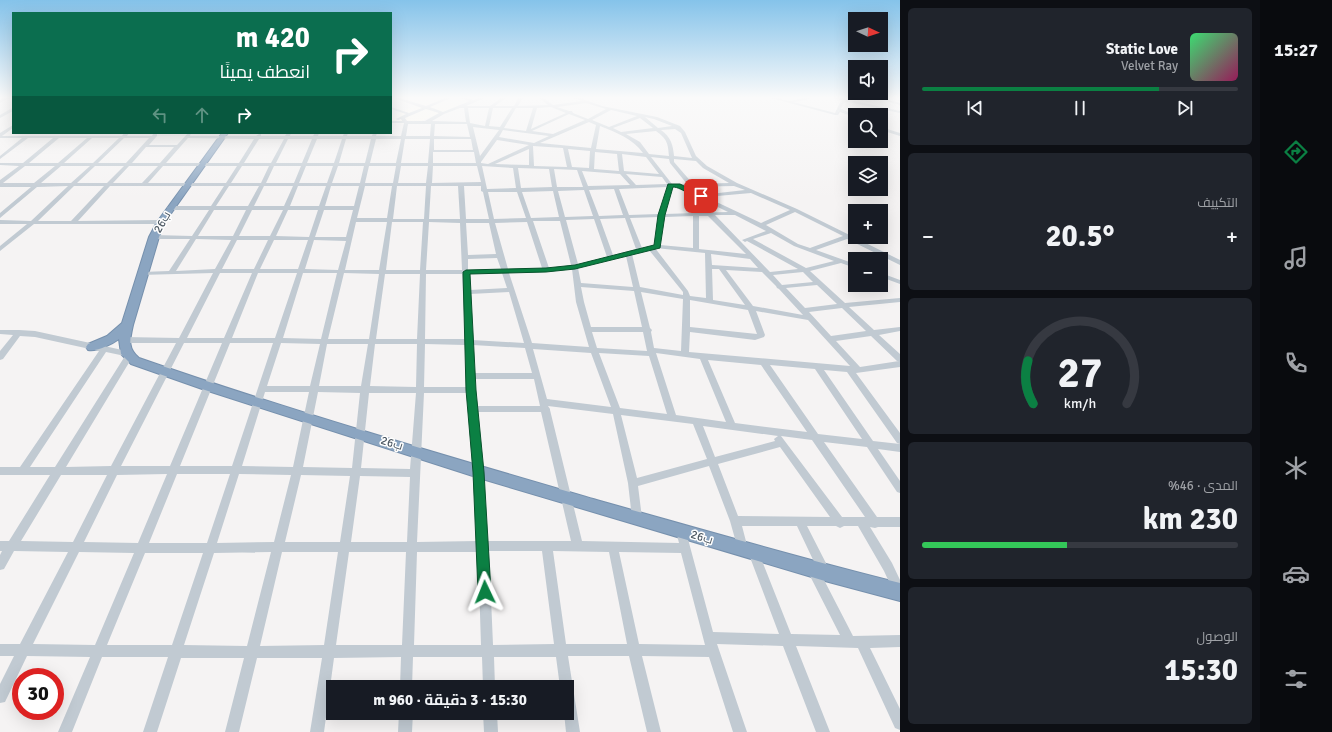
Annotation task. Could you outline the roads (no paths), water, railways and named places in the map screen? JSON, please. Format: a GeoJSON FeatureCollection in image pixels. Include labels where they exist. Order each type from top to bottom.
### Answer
{"type":"FeatureCollection","features":[{"type":"Feature","properties":{"kind":"highway","name":"26ب"},"geometry":{"type":"LineString","coordinates":[[224,135],[170,208],[154,237],[127,325],[124,340],[128,355],[135,361],[209,387],[479,472],[819,571],[900,592]]}},
{"type":"Feature","properties":{"kind":"highway"},"geometry":{"type":"LineString","coordinates":[[92,347],[111,339],[127,325]]}},
{"type":"Feature","properties":{"kind":"street"},"geometry":{"type":"LineString","coordinates":[[317,732],[356,471],[365,389],[403,131]]}},
{"type":"Feature","properties":{"kind":"street"},"geometry":{"type":"LineString","coordinates":[[406,680],[420,390],[423,272],[432,138],[431,131]]}},
{"type":"Feature","properties":{"kind":"street"},"geometry":{"type":"LineString","coordinates":[[471,131],[500,256],[512,290],[545,406],[578,546]]}},
{"type":"Feature","properties":{"kind":"street"},"geometry":{"type":"LineString","coordinates":[[479,164],[500,131]]}},
{"type":"Feature","properties":{"kind":"street"},"geometry":{"type":"LineString","coordinates":[[522,131],[552,136]]}},
{"type":"Feature","properties":{"kind":"street"},"geometry":{"type":"LineString","coordinates":[[487,165],[563,131]]}},
{"type":"Feature","properties":{"kind":"street"},"geometry":{"type":"LineString","coordinates":[[591,170],[597,131]]}},
{"type":"Feature","properties":{"kind":"street"},"geometry":{"type":"LineString","coordinates":[[617,131],[638,143],[670,185]]}},
{"type":"Feature","properties":{"kind":"street"},"geometry":{"type":"LineString","coordinates":[[621,133],[638,131]]}},
{"type":"Feature","properties":{"kind":"street"},"geometry":{"type":"LineString","coordinates":[[660,131],[666,136],[670,143],[672,162],[691,185]]}},
{"type":"Feature","properties":{"kind":"street"},"geometry":{"type":"LineString","coordinates":[[682,131],[696,160],[705,167],[735,184],[795,210],[900,264]]}},
{"type":"Feature","properties":{"kind":"street"},"geometry":{"type":"LineString","coordinates":[[888,131],[900,135]]}},
{"type":"Feature","properties":{"kind":"street"},"geometry":{"type":"LineString","coordinates":[[0,158],[30,134]]}},
{"type":"Feature","properties":{"kind":"street"},"geometry":{"type":"LineString","coordinates":[[0,184],[62,134]]}},
{"type":"Feature","properties":{"kind":"street"},"geometry":{"type":"LineString","coordinates":[[0,136],[58,137],[93,135],[155,135]]}},
{"type":"Feature","properties":{"kind":"street"},"geometry":{"type":"LineString","coordinates":[[0,216],[93,135]]}},
{"type":"Feature","properties":{"kind":"street"},"geometry":{"type":"LineString","coordinates":[[0,249],[32,222],[125,135]]}},
{"type":"Feature","properties":{"kind":"street"},"geometry":{"type":"LineString","coordinates":[[73,223],[155,135]]}},
{"type":"Feature","properties":{"kind":"street"},"geometry":{"type":"LineString","coordinates":[[144,184],[188,135],[374,135],[403,138],[472,138]]}},
{"type":"Feature","properties":{"kind":"street"},"geometry":{"type":"LineString","coordinates":[[172,273],[193,237],[259,135]]}},
{"type":"Feature","properties":{"kind":"street"},"geometry":{"type":"LineString","coordinates":[[0,698],[75,546],[166,373],[216,271],[287,135]]}},
{"type":"Feature","properties":{"kind":"street"},"geometry":{"type":"LineString","coordinates":[[65,732],[256,271],[286,209],[316,135]]}},
{"type":"Feature","properties":{"kind":"street"},"geometry":{"type":"LineString","coordinates":[[150,732],[345,135]]}},
{"type":"Feature","properties":{"kind":"street"},"geometry":{"type":"LineString","coordinates":[[232,732],[297,471],[324,341],[374,135]]}},
{"type":"Feature","properties":{"kind":"street"},"geometry":{"type":"LineString","coordinates":[[496,138],[532,144],[696,160]]}},
{"type":"Feature","properties":{"kind":"street"},"geometry":{"type":"LineString","coordinates":[[532,144],[532,167]]}},
{"type":"Feature","properties":{"kind":"street"},"geometry":{"type":"LineString","coordinates":[[145,146],[178,146]]}},
{"type":"Feature","properties":{"kind":"street"},"geometry":{"type":"LineString","coordinates":[[565,147],[570,169]]}},
{"type":"Feature","properties":{"kind":"street"},"geometry":{"type":"LineString","coordinates":[[431,151],[476,151]]}},
{"type":"Feature","properties":{"kind":"street"},"geometry":{"type":"LineString","coordinates":[[619,153],[622,172],[634,186]]}},
{"type":"Feature","properties":{"kind":"street"},"geometry":{"type":"LineString","coordinates":[[0,164],[479,164],[579,169],[663,176]]}},
{"type":"Feature","properties":{"kind":"street"},"geometry":{"type":"LineString","coordinates":[[516,166],[519,190],[546,270]]}},
{"type":"Feature","properties":{"kind":"street"},"geometry":{"type":"LineString","coordinates":[[551,168],[579,285],[580,302],[594,351],[616,410],[632,483],[637,518]]}},
{"type":"Feature","properties":{"kind":"street"},"geometry":{"type":"LineString","coordinates":[[579,169],[611,259]]}},
{"type":"Feature","properties":{"kind":"street"},"geometry":{"type":"LineString","coordinates":[[0,184],[461,184],[484,188],[519,190],[735,184]]}},
{"type":"Feature","properties":{"kind":"street"},"geometry":{"type":"LineString","coordinates":[[461,184],[466,256],[470,376],[479,472],[488,680]]}},
{"type":"Feature","properties":{"kind":"street"},"geometry":{"type":"LineString","coordinates":[[670,185],[655,248],[682,285],[687,297],[685,354]]}},
{"type":"Feature","properties":{"kind":"street"},"geometry":{"type":"LineString","coordinates":[[678,185],[809,250],[848,264]]}},
{"type":"Feature","properties":{"kind":"street"},"geometry":{"type":"LineString","coordinates":[[616,187],[640,252]]}},
{"type":"Feature","properties":{"kind":"street"},"geometry":{"type":"LineString","coordinates":[[701,196],[752,191]]}},
{"type":"Feature","properties":{"kind":"street"},"geometry":{"type":"LineString","coordinates":[[170,208],[356,208]]}},
{"type":"Feature","properties":{"kind":"street"},"geometry":{"type":"LineString","coordinates":[[761,225],[795,210]]}},
{"type":"Feature","properties":{"kind":"street"},"geometry":{"type":"LineString","coordinates":[[353,220],[492,221],[737,213]]}},
{"type":"Feature","properties":{"kind":"street"},"geometry":{"type":"LineString","coordinates":[[696,214],[696,250]]}},
{"type":"Feature","properties":{"kind":"street"},"geometry":{"type":"LineString","coordinates":[[710,214],[830,339],[853,370],[900,440]]}},
{"type":"Feature","properties":{"kind":"street"},"geometry":{"type":"LineString","coordinates":[[0,222],[161,222]]}},
{"type":"Feature","properties":{"kind":"street"},"geometry":{"type":"LineString","coordinates":[[737,242],[771,230]]}},
{"type":"Feature","properties":{"kind":"street"},"geometry":{"type":"LineString","coordinates":[[154,237],[348,239]]}},
{"type":"Feature","properties":{"kind":"street"},"geometry":{"type":"LineString","coordinates":[[809,250],[847,237]]}},
{"type":"Feature","properties":{"kind":"street"},"geometry":{"type":"LineString","coordinates":[[748,239],[805,270],[900,359]]}},
{"type":"Feature","properties":{"kind":"street"},"geometry":{"type":"LineString","coordinates":[[142,274],[216,271],[505,272],[546,270],[575,267],[655,248],[696,250],[752,257]]}},
{"type":"Feature","properties":{"kind":"street"},"geometry":{"type":"LineString","coordinates":[[708,252],[710,301]]}},
{"type":"Feature","properties":{"kind":"street"},"geometry":{"type":"LineString","coordinates":[[629,255],[652,352],[673,418]]}},
{"type":"Feature","properties":{"kind":"street"},"geometry":{"type":"LineString","coordinates":[[466,256],[500,256]]}},
{"type":"Feature","properties":{"kind":"street"},"geometry":{"type":"LineString","coordinates":[[709,267],[766,272],[805,270],[841,261]]}},
{"type":"Feature","properties":{"kind":"street"},"geometry":{"type":"LineString","coordinates":[[686,329],[758,336],[761,335],[751,308],[720,268]]}},
{"type":"Feature","properties":{"kind":"street"},"geometry":{"type":"LineString","coordinates":[[888,278],[899,283]]}},
{"type":"Feature","properties":{"kind":"street"},"geometry":{"type":"LineString","coordinates":[[780,287],[819,283]]}},
{"type":"Feature","properties":{"kind":"street"},"geometry":{"type":"LineString","coordinates":[[579,285],[637,289],[810,318]]}},
{"type":"Feature","properties":{"kind":"street"},"geometry":{"type":"LineString","coordinates":[[467,292],[512,290]]}},
{"type":"Feature","properties":{"kind":"street"},"geometry":{"type":"LineString","coordinates":[[803,310],[900,300]]}},
{"type":"Feature","properties":{"kind":"street"},"geometry":{"type":"LineString","coordinates":[[830,339],[900,329]]}},
{"type":"Feature","properties":{"kind":"street"},"geometry":{"type":"LineString","coordinates":[[588,330],[648,330]]}},
{"type":"Feature","properties":{"kind":"street"},"geometry":{"type":"LineString","coordinates":[[0,332],[35,334],[128,355],[0,564]]}},
{"type":"Feature","properties":{"kind":"street"},"geometry":{"type":"LineString","coordinates":[[0,357],[4,346],[19,332]]}},
{"type":"Feature","properties":{"kind":"street"},"geometry":{"type":"LineString","coordinates":[[124,340],[180,342],[278,340],[468,342],[528,345],[594,351],[685,354],[703,357],[853,370],[900,364]]}},
{"type":"Feature","properties":{"kind":"street"},"geometry":{"type":"LineString","coordinates":[[23,470],[104,349]]}},
{"type":"Feature","properties":{"kind":"street"},"geometry":{"type":"LineString","coordinates":[[703,357],[732,426]]}},
{"type":"Feature","properties":{"kind":"street"},"geometry":{"type":"LineString","coordinates":[[762,362],[813,437],[875,523]]}},
{"type":"Feature","properties":{"kind":"street"},"geometry":{"type":"LineString","coordinates":[[818,367],[900,489]]}},
{"type":"Feature","properties":{"kind":"street"},"geometry":{"type":"LineString","coordinates":[[470,376],[537,376]]}},
{"type":"Feature","properties":{"kind":"street"},"geometry":{"type":"LineString","coordinates":[[263,389],[471,390]]}},
{"type":"Feature","properties":{"kind":"street"},"geometry":{"type":"LineString","coordinates":[[473,409],[545,406],[616,410],[776,433],[900,448]]}},
{"type":"Feature","properties":{"kind":"street"},"geometry":{"type":"LineString","coordinates":[[697,422],[736,521],[787,640],[823,732]]}},
{"type":"Feature","properties":{"kind":"street"},"geometry":{"type":"LineString","coordinates":[[776,433],[840,523]]}},
{"type":"Feature","properties":{"kind":"street"},"geometry":{"type":"LineString","coordinates":[[632,483],[782,443]]}},
{"type":"Feature","properties":{"kind":"street"},"geometry":{"type":"LineString","coordinates":[[0,471],[236,470],[416,473]]}},
{"type":"Feature","properties":{"kind":"street"},"geometry":{"type":"LineString","coordinates":[[736,521],[840,523],[900,522]]}},
{"type":"Feature","properties":{"kind":"street"},"geometry":{"type":"LineString","coordinates":[[800,522],[819,571],[855,642],[900,724]]}},
{"type":"Feature","properties":{"kind":"street"},"geometry":{"type":"LineString","coordinates":[[862,523],[888,567],[900,592]]}},
{"type":"Feature","properties":{"kind":"street"},"geometry":{"type":"LineString","coordinates":[[681,531],[709,638],[740,732]]}},
{"type":"Feature","properties":{"kind":"street"},"geometry":{"type":"LineString","coordinates":[[0,546],[141,548],[613,546],[685,548]]}},
{"type":"Feature","properties":{"kind":"street"},"geometry":{"type":"LineString","coordinates":[[613,546],[634,650],[654,732]]}},
{"type":"Feature","properties":{"kind":"street"},"geometry":{"type":"LineString","coordinates":[[548,547],[565,680]]}},
{"type":"Feature","properties":{"kind":"street"},"geometry":{"type":"LineString","coordinates":[[709,638],[855,642],[900,641]]}},
{"type":"Feature","properties":{"kind":"street"},"geometry":{"type":"LineString","coordinates":[[0,650],[253,652],[714,651]]}},
{"type":"Feature","properties":{"kind":"street"},"geometry":{"type":"LineString","coordinates":[[405,732],[406,720]]}},
{"type":"Feature","properties":{"kind":"street"},"geometry":{"type":"LineString","coordinates":[[490,720],[491,732]]}},
{"type":"Feature","properties":{"kind":"street"},"geometry":{"type":"LineString","coordinates":[[571,720],[573,732]]}}]}
